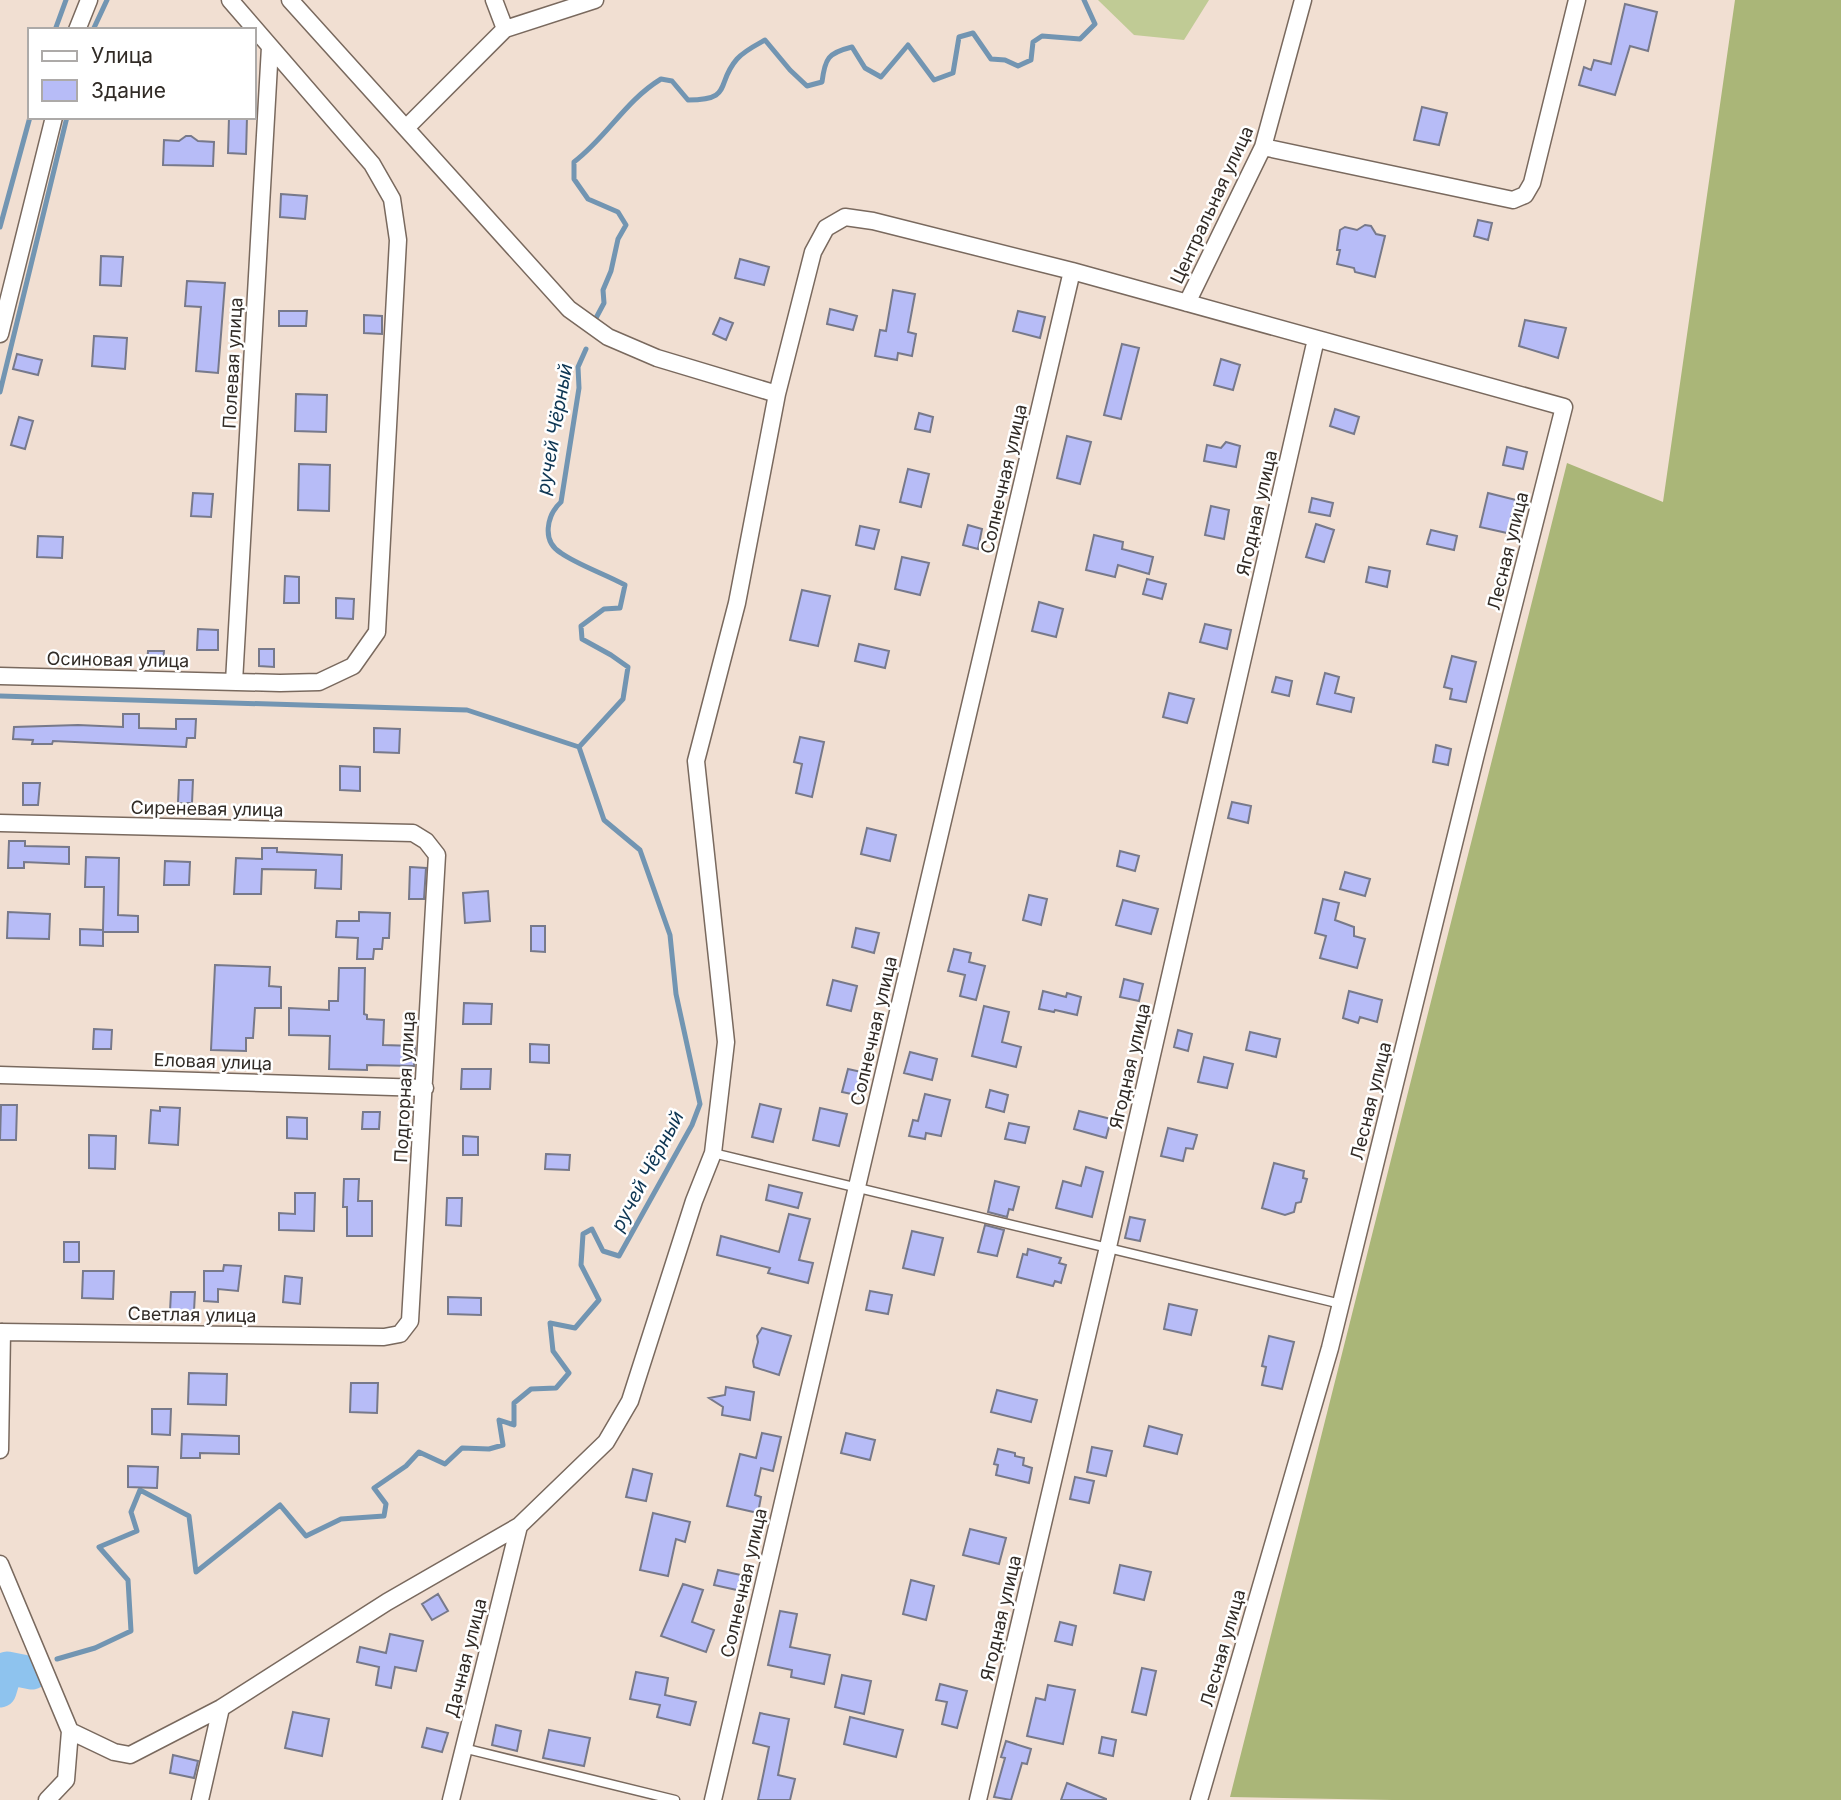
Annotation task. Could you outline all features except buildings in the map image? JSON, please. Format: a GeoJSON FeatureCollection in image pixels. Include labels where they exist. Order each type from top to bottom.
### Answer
{"type":"FeatureCollection","features":[{"type":"Feature","properties":{"kind":"street"},"geometry":{"type":"LineString","coordinates":[[78,28],[89,0]]}},
{"type":"Feature","properties":{"kind":"street","name":"Осиновая улица"},"geometry":{"type":"LineString","coordinates":[[230,0],[254,28]]}},
{"type":"Feature","properties":{"kind":"street"},"geometry":{"type":"LineString","coordinates":[[290,0],[569,309],[608,337],[657,358],[777,394]]}},
{"type":"Feature","properties":{"kind":"street"},"geometry":{"type":"LineString","coordinates":[[494,0],[505,29]]}},
{"type":"Feature","properties":{"kind":"street"},"geometry":{"type":"LineString","coordinates":[[406,128],[505,29],[594,0]]}},
{"type":"Feature","properties":{"kind":"street","name":"Центральная улица"},"geometry":{"type":"LineString","coordinates":[[1187,303],[1263,147],[1303,0]]}},
{"type":"Feature","properties":{"kind":"street"},"geometry":{"type":"LineString","coordinates":[[1263,147],[1513,200],[1525,195],[1532,183],[1577,0]]}},
{"type":"Feature","properties":{"kind":"street","name":"Осиновая улица"},"geometry":{"type":"LineString","coordinates":[[0,676],[318,682],[354,666],[377,632],[398,240],[391,199],[372,164],[256,31]]}},
{"type":"Feature","properties":{"kind":"street","name":"Полевая улица"},"geometry":{"type":"LineString","coordinates":[[234,682],[270,47]]}},
{"type":"Feature","properties":{"kind":"street"},"geometry":{"type":"LineString","coordinates":[[0,334],[54,119]]}},
{"type":"Feature","properties":{"kind":"street"},"geometry":{"type":"LineString","coordinates":[[70,1731],[114,1752],[130,1755],[221,1708],[387,1602],[519,1526],[606,1442],[630,1401],[694,1201],[713,1153],[726,1042],[696,761],[737,603],[777,394],[813,252],[826,228],[845,217],[873,221],[1072,271],[1317,339]]}},
{"type":"Feature","properties":{"kind":"street","name":"Солнечная улица"},"geometry":{"type":"LineString","coordinates":[[713,1800],[1072,271]]}},
{"type":"Feature","properties":{"kind":"street","name":"Лесная улица"},"geometry":{"type":"LineString","coordinates":[[1199,1800],[1341,1304],[1472,767],[1564,407],[1317,339]]}},
{"type":"Feature","properties":{"kind":"street","name":"Ягодная улица"},"geometry":{"type":"LineString","coordinates":[[978,1800],[1317,339]]}},
{"type":"Feature","properties":{"kind":"street","name":"Сиреневая улица"},"geometry":{"type":"LineString","coordinates":[[0,823],[413,833]]}},
{"type":"Feature","properties":{"kind":"street","name":"Подгорная улица"},"geometry":{"type":"LineString","coordinates":[[384,1337],[400,1334],[410,1321],[425,1088],[437,855],[426,841],[413,833]]}},
{"type":"Feature","properties":{"kind":"street","name":"Еловая улица"},"geometry":{"type":"LineString","coordinates":[[0,1075],[425,1088]]}},
{"type":"Feature","properties":{"kind":"street"},"geometry":{"type":"LineString","coordinates":[[0,1450],[1,1332]]}},
{"type":"Feature","properties":{"kind":"street","name":"Светлая улица"},"geometry":{"type":"LineString","coordinates":[[1,1332],[384,1337]]}},
{"type":"Feature","properties":{"kind":"street","name":"Дачная улица"},"geometry":{"type":"LineString","coordinates":[[451,1800],[519,1526]]}},
{"type":"Feature","properties":{"kind":"street"},"geometry":{"type":"LineString","coordinates":[[0,1564],[70,1731],[66,1780],[47,1800]]}},
{"type":"Feature","properties":{"kind":"street"},"geometry":{"type":"LineString","coordinates":[[200,1800],[221,1708]]}},
{"type":"Feature","properties":{"kind":"lane"},"geometry":{"type":"LineString","coordinates":[[713,1153],[1341,1304]]}},
{"type":"Feature","properties":{"kind":"lane"},"geometry":{"type":"LineString","coordinates":[[463,1748],[675,1800]]}},
{"type":"Feature","properties":{"kind":"green space"},"geometry":{"type":"Polygon","coordinates":[[[1098,0],[1209,0],[1184,40],[1134,35],[1098,0]]]}},
{"type":"Feature","properties":{"kind":"green space"},"geometry":{"type":"Polygon","coordinates":[[[1735,0],[1841,0],[1841,1800],[1392,1800],[1230,1797],[1567,463],[1663,502],[1735,0]]]}},
{"type":"Feature","properties":{"kind":"waterway"},"geometry":{"type":"LineString","coordinates":[[56,28],[66,0]]}},
{"type":"Feature","properties":{"kind":"waterway"},"geometry":{"type":"LineString","coordinates":[[94,28],[107,0]]}},
{"type":"Feature","properties":{"kind":"waterway","name":"ручей Чёрный"},"geometry":{"type":"LineString","coordinates":[[596,318],[604,303],[603,290],[611,271],[618,239],[626,225],[618,212],[588,199],[574,179],[574,162],[626,108],[661,79],[672,81],[688,100],[712,97],[722,89],[730,68],[737,59],[765,40],[807,86],[822,82],[826,62],[833,54],[852,47],[865,68],[881,77],[908,45],[934,80],[953,73],[959,37],[973,33],[991,59],[1005,60],[1018,66],[1031,60],[1033,42],[1042,36],[1080,39],[1095,24],[1084,0]]}},
{"type":"Feature","properties":{"kind":"waterway"},"geometry":{"type":"LineString","coordinates":[[0,227],[29,119]]}},
{"type":"Feature","properties":{"kind":"waterway"},"geometry":{"type":"LineString","coordinates":[[0,392],[67,119]]}},
{"type":"Feature","properties":{"kind":"waterway","name":"ручей Чёрный"},"geometry":{"type":"LineString","coordinates":[[57,1659],[95,1648],[131,1631],[128,1580],[99,1547],[137,1531],[131,1512],[140,1490],[189,1516],[196,1572],[280,1505],[306,1536],[341,1519],[384,1516],[386,1504],[374,1488],[406,1466],[419,1452],[445,1464],[462,1448],[489,1449],[503,1445],[499,1420],[514,1425],[514,1403],[531,1389],[556,1388],[569,1373],[553,1351],[550,1323],[575,1328],[599,1300],[581,1265],[583,1234],[592,1229],[603,1251],[619,1256],[692,1125],[700,1104],[676,994],[670,935],[640,850],[604,820],[579,747],[623,699],[628,667],[582,639],[581,626],[604,609],[620,608],[625,585],[561,553],[551,542],[548,528],[552,514],[561,502],[579,388],[578,367],[586,349]]}},
{"type":"Feature","properties":{"kind":"waterway"},"geometry":{"type":"LineString","coordinates":[[0,696],[467,710],[579,747]]}},
{"type":"Feature","properties":{"kind":"waterway"},"geometry":{"type":"LineString","coordinates":[[0,1691],[7,1668],[32,1673]]}}]}
